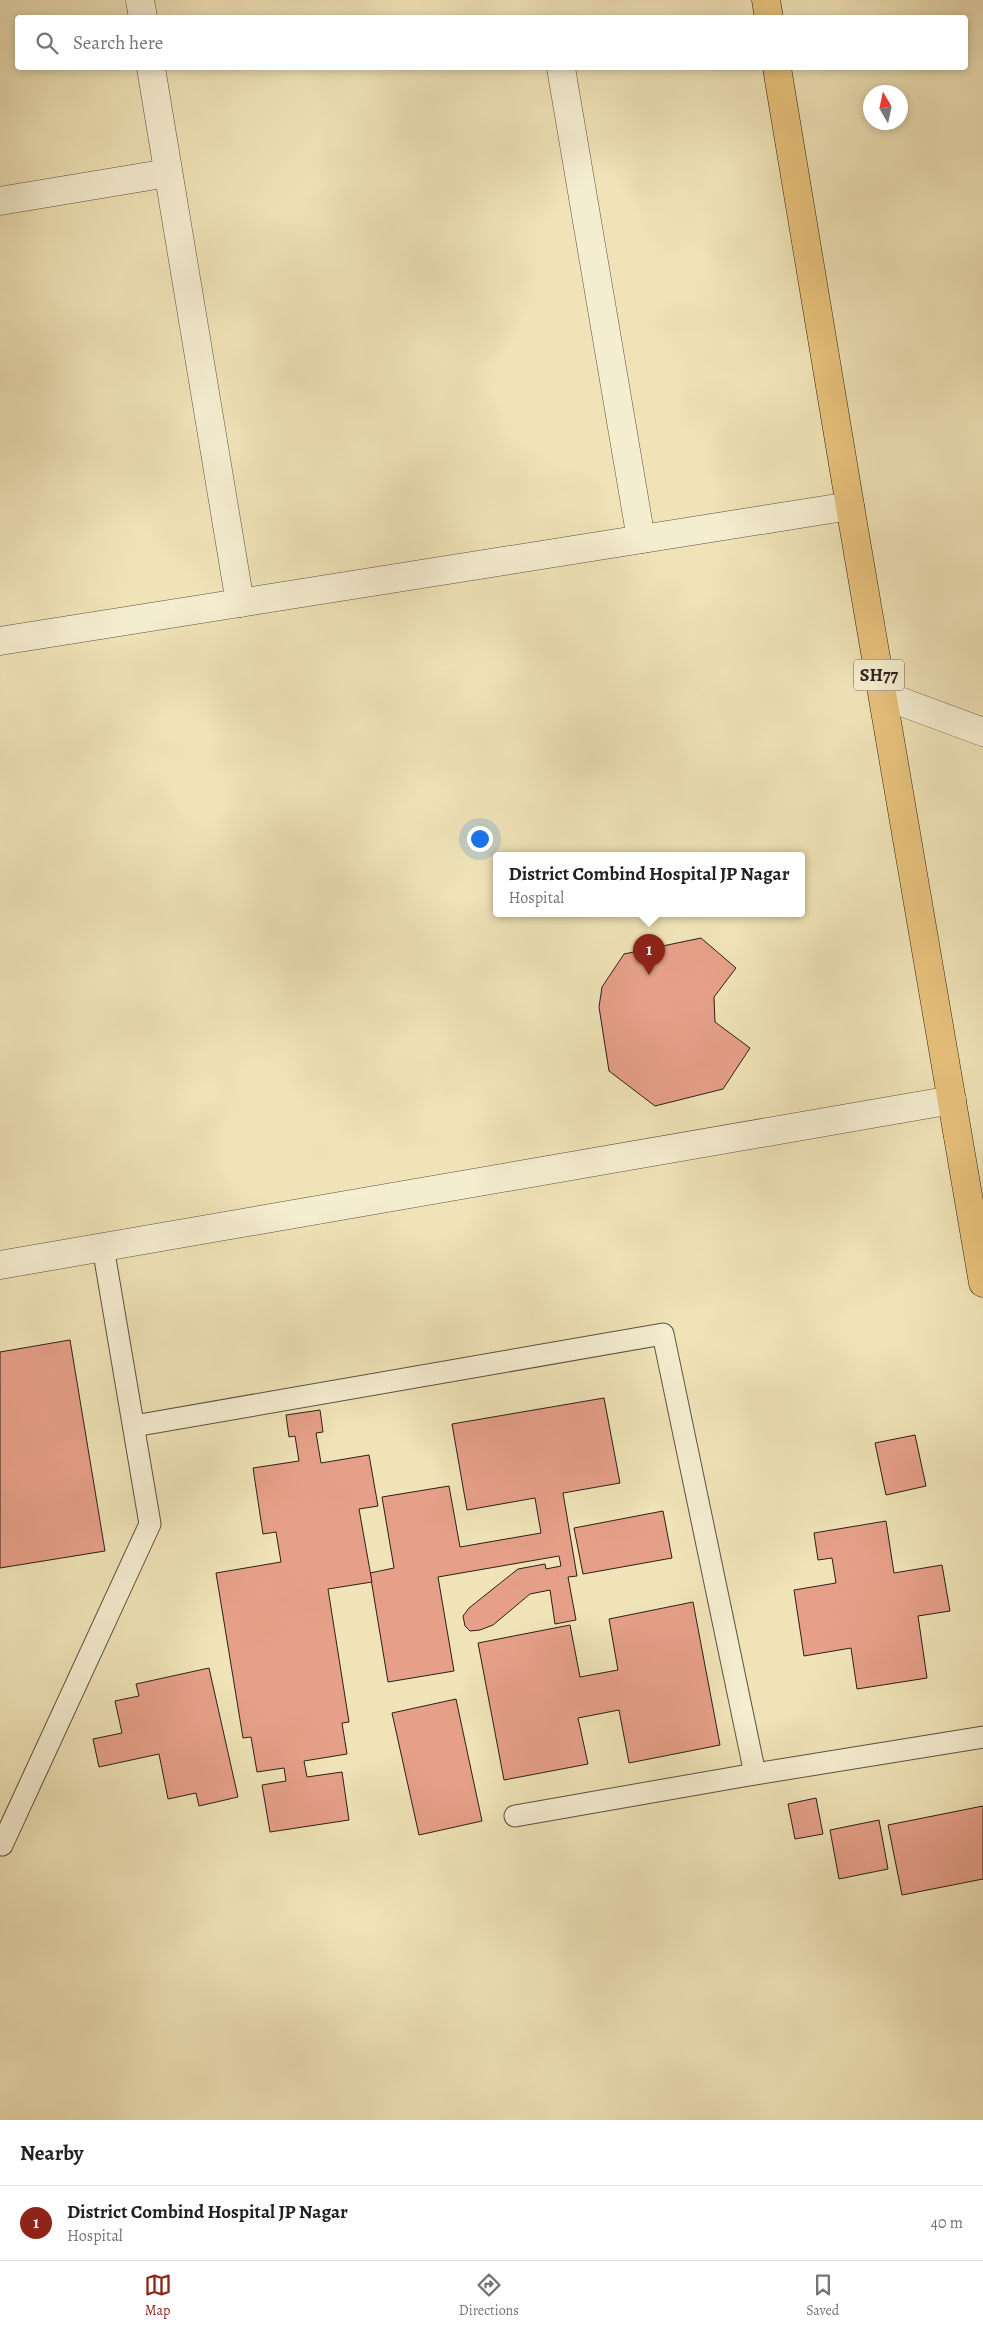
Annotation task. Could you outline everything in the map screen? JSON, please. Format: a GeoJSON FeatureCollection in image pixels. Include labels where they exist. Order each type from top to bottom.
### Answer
{"type":"FeatureCollection","features":[{"type":"Feature","properties":{"kind":"main road"},"geometry":{"type":"LineString","coordinates":[[766,0],[768,15]]}},
{"type":"Feature","properties":{"kind":"main road","name":"SH77"},"geometry":{"type":"LineString","coordinates":[[777,70],[983,1283]]}},
{"type":"Feature","properties":{"kind":"street"},"geometry":{"type":"LineString","coordinates":[[140,0],[142,15]]}},
{"type":"Feature","properties":{"kind":"street"},"geometry":{"type":"LineString","coordinates":[[151,70],[240,603]]}},
{"type":"Feature","properties":{"kind":"street"},"geometry":{"type":"LineString","coordinates":[[561,70],[641,539]]}},
{"type":"Feature","properties":{"kind":"street"},"geometry":{"type":"LineString","coordinates":[[0,201],[168,173]]}},
{"type":"Feature","properties":{"kind":"street"},"geometry":{"type":"LineString","coordinates":[[0,641],[850,506]]}},
{"type":"Feature","properties":{"kind":"street"},"geometry":{"type":"LineString","coordinates":[[883,694],[983,732]]}},
{"type":"Feature","properties":{"kind":"street"},"geometry":{"type":"LineString","coordinates":[[0,1265],[952,1100]]}},
{"type":"Feature","properties":{"kind":"lane"},"geometry":{"type":"LineString","coordinates":[[0,1844],[2,1845],[150,1524],[103,1247]]}},
{"type":"Feature","properties":{"kind":"lane"},"geometry":{"type":"LineString","coordinates":[[134,1426],[664,1334],[755,1774]]}},
{"type":"Feature","properties":{"kind":"lane"},"geometry":{"type":"LineString","coordinates":[[515,1816],[983,1737]]}},
{"type":"Feature","properties":{"kind":"building"},"geometry":{"type":"Polygon","coordinates":[[[701,938],[736,968],[714,997],[715,1022],[750,1048],[723,1089],[655,1106],[609,1071],[599,1007],[602,987],[624,954],[701,938]]]}},
{"type":"Feature","properties":{"kind":"building"},"geometry":{"type":"Polygon","coordinates":[[[70,1340],[105,1551],[0,1568],[0,1352],[70,1340]]]}},
{"type":"Feature","properties":{"kind":"building"},"geometry":{"type":"Polygon","coordinates":[[[604,1398],[620,1483],[563,1493],[577,1576],[568,1577],[576,1620],[555,1624],[550,1590],[530,1594],[493,1625],[480,1630],[470,1631],[465,1626],[463,1616],[469,1608],[518,1569],[545,1564],[546,1569],[561,1566],[559,1556],[438,1577],[454,1671],[388,1682],[370,1573],[394,1568],[382,1497],[449,1486],[460,1547],[541,1533],[535,1498],[467,1510],[452,1424],[604,1398]]]}},
{"type":"Feature","properties":{"kind":"building"},"geometry":{"type":"Polygon","coordinates":[[[320,1410],[323,1432],[316,1433],[321,1463],[369,1455],[378,1506],[359,1509],[372,1582],[328,1589],[349,1722],[342,1723],[347,1754],[304,1761],[307,1777],[342,1772],[349,1820],[270,1832],[262,1785],[286,1781],[284,1768],[257,1772],[251,1737],[243,1738],[216,1573],[281,1562],[276,1532],[263,1534],[253,1468],[299,1461],[295,1436],[289,1437],[286,1415],[320,1410]]]}},
{"type":"Feature","properties":{"kind":"building"},"geometry":{"type":"Polygon","coordinates":[[[915,1435],[926,1486],[886,1495],[875,1443],[915,1435]]]}},
{"type":"Feature","properties":{"kind":"building"},"geometry":{"type":"Polygon","coordinates":[[[663,1511],[672,1558],[583,1574],[574,1528],[663,1511]]]}},
{"type":"Feature","properties":{"kind":"building"},"geometry":{"type":"Polygon","coordinates":[[[886,1521],[894,1573],[942,1565],[950,1611],[918,1616],[927,1678],[857,1689],[851,1648],[804,1656],[794,1590],[836,1583],[832,1558],[818,1560],[814,1533],[886,1521]]]}},
{"type":"Feature","properties":{"kind":"building"},"geometry":{"type":"Polygon","coordinates":[[[693,1602],[720,1745],[629,1763],[619,1710],[578,1718],[588,1764],[504,1780],[478,1643],[570,1625],[580,1677],[618,1670],[609,1619],[693,1602]]]}},
{"type":"Feature","properties":{"kind":"building"},"geometry":{"type":"Polygon","coordinates":[[[209,1668],[238,1797],[199,1806],[196,1793],[168,1799],[159,1754],[99,1767],[93,1739],[122,1733],[115,1701],[139,1696],[136,1684],[209,1668]]]}},
{"type":"Feature","properties":{"kind":"building"},"geometry":{"type":"Polygon","coordinates":[[[456,1699],[482,1821],[419,1835],[392,1713],[456,1699]]]}},
{"type":"Feature","properties":{"kind":"building"},"geometry":{"type":"Polygon","coordinates":[[[816,1798],[823,1834],[795,1839],[788,1804],[816,1798]]]}},
{"type":"Feature","properties":{"kind":"building"},"geometry":{"type":"Polygon","coordinates":[[[983,1806],[983,1879],[902,1895],[888,1825],[983,1806]]]}},
{"type":"Feature","properties":{"kind":"building"},"geometry":{"type":"Polygon","coordinates":[[[879,1820],[888,1869],[839,1879],[830,1830],[879,1820]]]}},
{"type":"Feature","properties":{"kind":"place","name":"District Combind Hospital JP Nagar"},"geometry":{"type":"Point","coordinates":[649,975]}}]}
